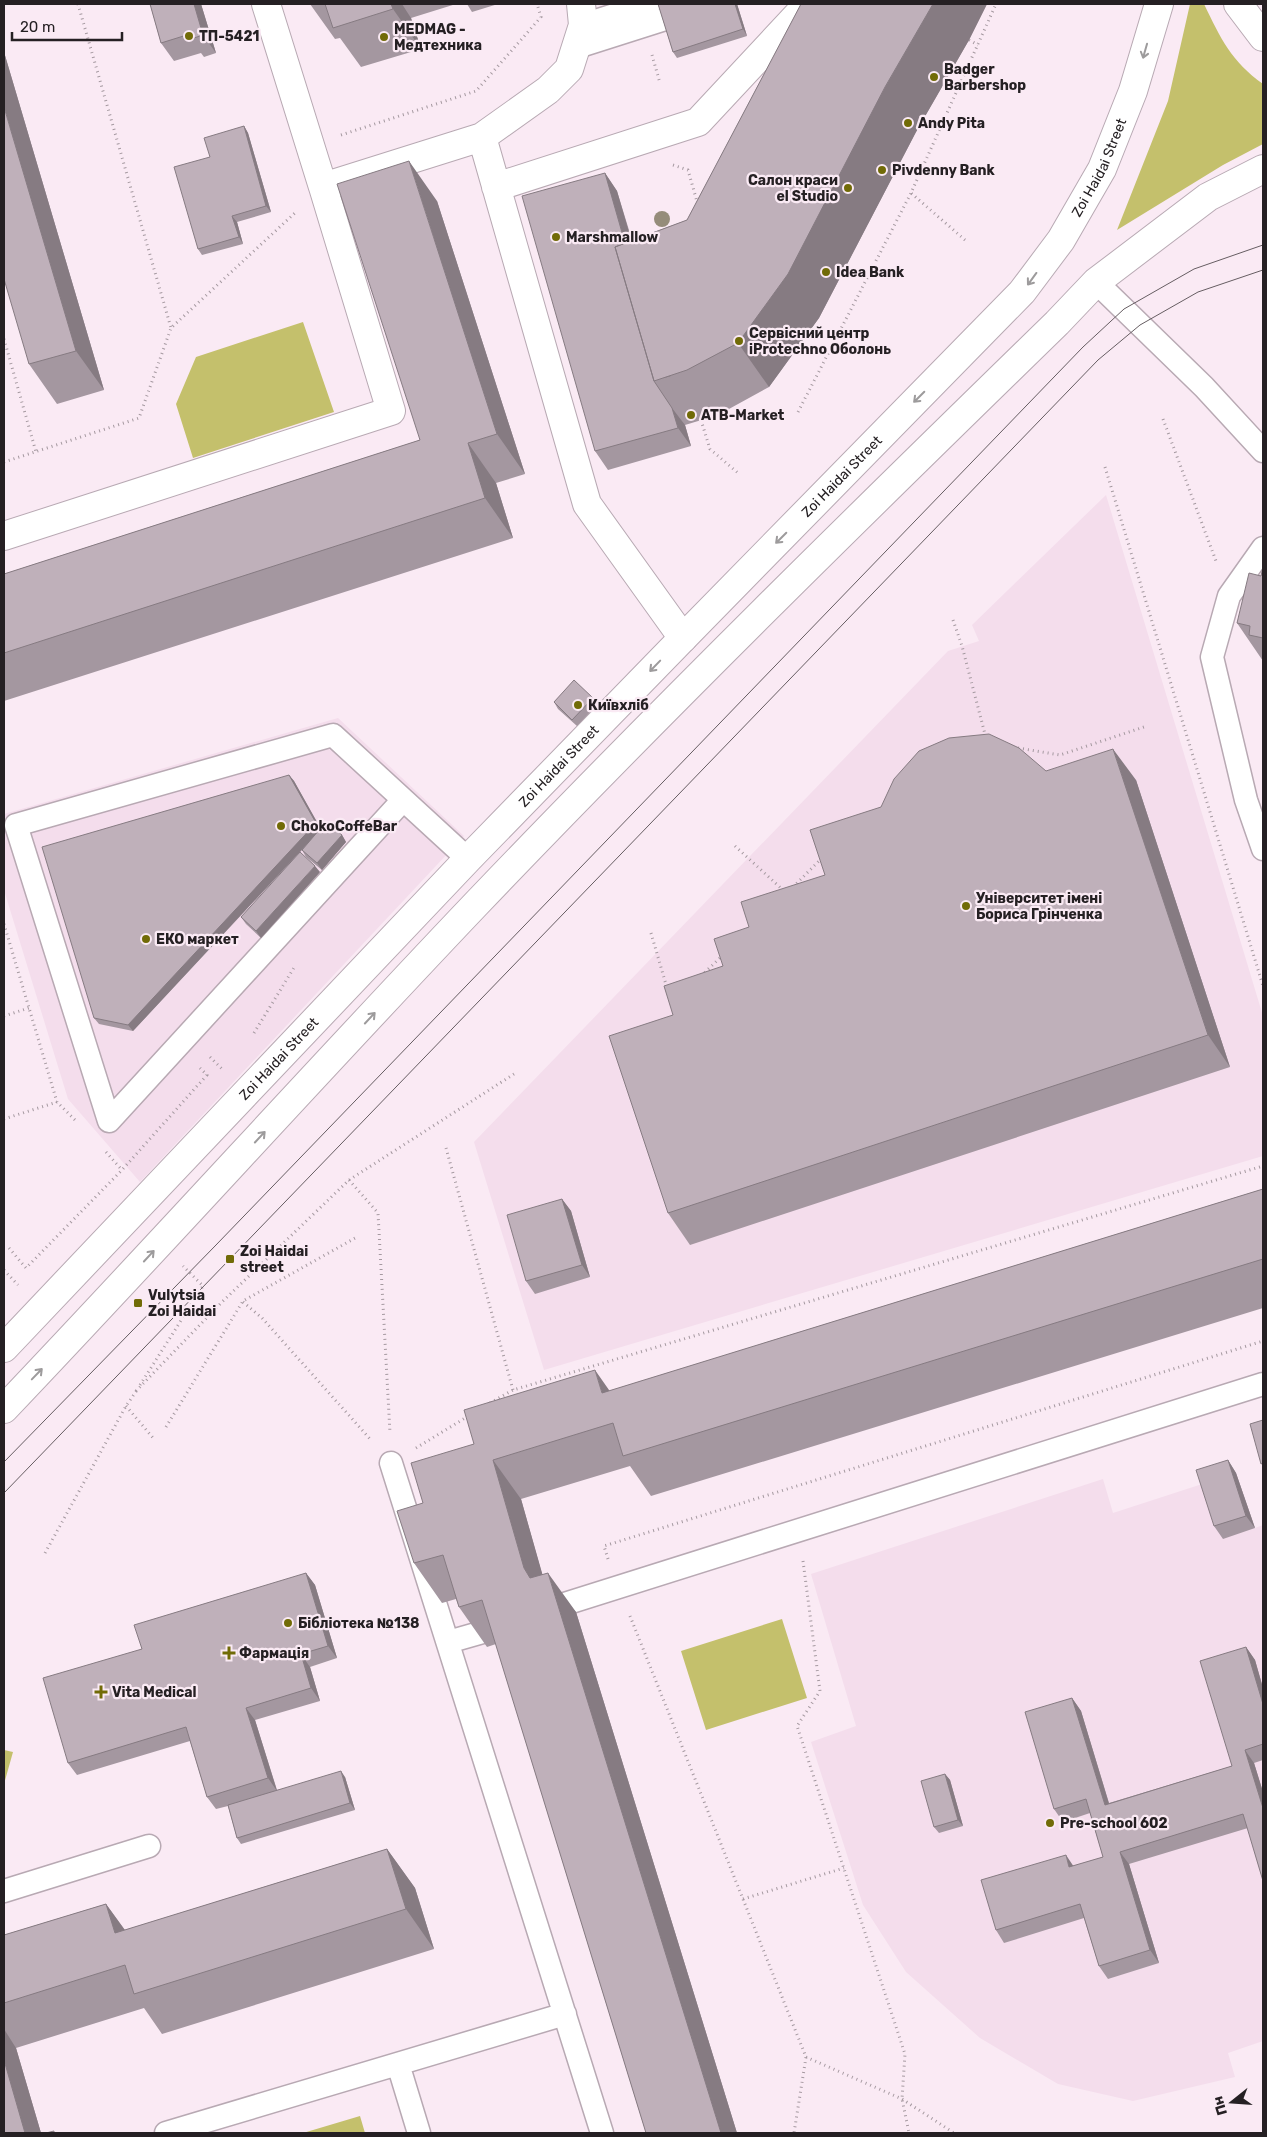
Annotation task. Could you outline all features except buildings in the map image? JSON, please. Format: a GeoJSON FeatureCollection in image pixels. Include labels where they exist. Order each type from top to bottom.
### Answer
{"type":"FeatureCollection","features":[{"type":"Feature","properties":{"kind":"main road"},"geometry":{"type":"LineString","coordinates":[[4,536],[391,411],[266,4]]}},
{"type":"Feature","properties":{"kind":"main road"},"geometry":{"type":"LineString","coordinates":[[496,187],[698,122],[808,4]]}},
{"type":"Feature","properties":{"kind":"main road","name":"Zoi Haidai Street"},"geometry":{"type":"LineString","coordinates":[[4,1348],[468,859],[1022,292],[1060,240],[1102,169],[1133,91],[1158,4]]}},
{"type":"Feature","properties":{"kind":"main road"},"geometry":{"type":"LineString","coordinates":[[1238,4],[1263,37]]}},
{"type":"Feature","properties":{"kind":"main road"},"geometry":{"type":"LineString","coordinates":[[323,187],[482,136],[548,90],[569,69],[580,25]]}},
{"type":"Feature","properties":{"kind":"main road"},"geometry":{"type":"LineString","coordinates":[[482,136],[587,504],[682,638]]}},
{"type":"Feature","properties":{"kind":"main road"},"geometry":{"type":"LineString","coordinates":[[4,1409],[477,903],[721,654],[1096,282],[1208,197],[1263,169]]}},
{"type":"Feature","properties":{"kind":"lane"},"geometry":{"type":"LineString","coordinates":[[580,25],[657,11]]}},
{"type":"Feature","properties":{"kind":"lane"},"geometry":{"type":"LineString","coordinates":[[1096,282],[1204,387],[1263,451]]}},
{"type":"Feature","properties":{"kind":"lane"},"geometry":{"type":"LineString","coordinates":[[1263,548],[1229,596],[1212,657],[1246,800],[1263,849]]}},
{"type":"Feature","properties":{"kind":"lane"},"geometry":{"type":"LineString","coordinates":[[403,800],[109,1121],[16,826],[333,735],[468,859]]}},
{"type":"Feature","properties":{"kind":"lane"},"geometry":{"type":"LineString","coordinates":[[552,1608],[1263,1384]]}},
{"type":"Feature","properties":{"kind":"lane"},"geometry":{"type":"LineString","coordinates":[[392,1463],[602,2133]]}},
{"type":"Feature","properties":{"kind":"lane"},"geometry":{"type":"LineString","coordinates":[[448,1642],[483,1632]]}},
{"type":"Feature","properties":{"kind":"lane"},"geometry":{"type":"LineString","coordinates":[[4,1891],[149,1846]]}},
{"type":"Feature","properties":{"kind":"lane"},"geometry":{"type":"LineString","coordinates":[[166,2133],[201,2128],[398,2064],[565,2014]]}},
{"type":"Feature","properties":{"kind":"lane"},"geometry":{"type":"LineString","coordinates":[[398,2064],[419,2133]]}},
{"type":"Feature","properties":{"kind":"path"},"geometry":{"type":"LineString","coordinates":[[78,4],[171,328]]}},
{"type":"Feature","properties":{"kind":"path"},"geometry":{"type":"LineString","coordinates":[[309,145],[476,90],[541,17],[537,4]]}},
{"type":"Feature","properties":{"kind":"path"},"geometry":{"type":"LineString","coordinates":[[798,412],[912,193],[996,4]]}},
{"type":"Feature","properties":{"kind":"path"},"geometry":{"type":"LineString","coordinates":[[969,40],[978,45]]}},
{"type":"Feature","properties":{"kind":"path"},"geometry":{"type":"LineString","coordinates":[[626,146],[688,170],[700,212]]}},
{"type":"Feature","properties":{"kind":"path"},"geometry":{"type":"LineString","coordinates":[[4,462],[140,418],[171,328],[323,187]]}},
{"type":"Feature","properties":{"kind":"path"},"geometry":{"type":"LineString","coordinates":[[912,193],[965,240]]}},
{"type":"Feature","properties":{"kind":"path"},"geometry":{"type":"LineString","coordinates":[[4,339],[36,452]]}},
{"type":"Feature","properties":{"kind":"path"},"geometry":{"type":"LineString","coordinates":[[1163,419],[1229,596]]}},
{"type":"Feature","properties":{"kind":"path"},"geometry":{"type":"LineString","coordinates":[[701,420],[710,449],[738,474]]}},
{"type":"Feature","properties":{"kind":"path"},"geometry":{"type":"LineString","coordinates":[[1105,466],[1263,986]]}},
{"type":"Feature","properties":{"kind":"path"},"geometry":{"type":"LineString","coordinates":[[953,620],[962,646],[988,744]]}},
{"type":"Feature","properties":{"kind":"path"},"geometry":{"type":"LineString","coordinates":[[1015,748],[1060,754],[1147,726]]}},
{"type":"Feature","properties":{"kind":"path"},"geometry":{"type":"LineString","coordinates":[[735,846],[786,894],[827,854]]}},
{"type":"Feature","properties":{"kind":"path"},"geometry":{"type":"LineString","coordinates":[[4,924],[57,1102],[76,1122]]}},
{"type":"Feature","properties":{"kind":"path"},"geometry":{"type":"LineString","coordinates":[[651,934],[669,996]]}},
{"type":"Feature","properties":{"kind":"path"},"geometry":{"type":"LineString","coordinates":[[700,976],[729,949]]}},
{"type":"Feature","properties":{"kind":"path"},"geometry":{"type":"LineString","coordinates":[[254,1035],[299,960]]}},
{"type":"Feature","properties":{"kind":"path"},"geometry":{"type":"LineString","coordinates":[[4,1016],[29,1008]]}},
{"type":"Feature","properties":{"kind":"path"},"geometry":{"type":"LineString","coordinates":[[206,1052],[228,1076]]}},
{"type":"Feature","properties":{"kind":"path"},"geometry":{"type":"LineString","coordinates":[[9,1248],[26,1268],[122,1170],[207,1076],[194,1062]]}},
{"type":"Feature","properties":{"kind":"path"},"geometry":{"type":"LineString","coordinates":[[136,1391],[222,1302],[349,1180],[514,1074]]}},
{"type":"Feature","properties":{"kind":"path"},"geometry":{"type":"LineString","coordinates":[[4,1119],[57,1102]]}},
{"type":"Feature","properties":{"kind":"path"},"geometry":{"type":"LineString","coordinates":[[102,1148],[122,1170]]}},
{"type":"Feature","properties":{"kind":"path"},"geometry":{"type":"LineString","coordinates":[[446,1148],[512,1390]]}},
{"type":"Feature","properties":{"kind":"path"},"geometry":{"type":"LineString","coordinates":[[488,1404],[512,1390],[1263,1166]]}},
{"type":"Feature","properties":{"kind":"path"},"geometry":{"type":"LineString","coordinates":[[349,1180],[378,1213],[392,1463]]}},
{"type":"Feature","properties":{"kind":"path"},"geometry":{"type":"LineString","coordinates":[[166,1427],[243,1301],[357,1237]]}},
{"type":"Feature","properties":{"kind":"path"},"geometry":{"type":"LineString","coordinates":[[45,1553],[126,1406],[204,1286],[178,1261]]}},
{"type":"Feature","properties":{"kind":"path"},"geometry":{"type":"LineString","coordinates":[[4,1270],[20,1288]]}},
{"type":"Feature","properties":{"kind":"path"},"geometry":{"type":"LineString","coordinates":[[243,1301],[262,1318],[392,1463]]}},
{"type":"Feature","properties":{"kind":"path"},"geometry":{"type":"LineString","coordinates":[[794,2133],[806,2058],[604,1546],[1263,1341]]}},
{"type":"Feature","properties":{"kind":"path"},"geometry":{"type":"LineString","coordinates":[[126,1406],[154,1439]]}},
{"type":"Feature","properties":{"kind":"path"},"geometry":{"type":"LineString","coordinates":[[392,1463],[472,1414]]}},
{"type":"Feature","properties":{"kind":"path"},"geometry":{"type":"LineString","coordinates":[[799,1530],[820,1691],[797,1726],[905,2054],[902,2099],[909,2133]]}},
{"type":"Feature","properties":{"kind":"path"},"geometry":{"type":"LineString","coordinates":[[743,1899],[844,1868]]}},
{"type":"Feature","properties":{"kind":"path"},"geometry":{"type":"LineString","coordinates":[[806,2058],[902,2099],[954,2133]]}},
{"type":"Feature","properties":{"kind":"shaded area"},"geometry":{"type":"Polygon","coordinates":[[[1190,4],[1204,4],[1216,28],[1235,58],[1263,84],[1263,144],[1223,165],[1117,230],[1168,101],[1190,4]]]}},
{"type":"Feature","properties":{"kind":"shaded area"},"geometry":{"type":"Polygon","coordinates":[[[303,322],[334,412],[193,458],[176,404],[196,357],[303,322]]]}},
{"type":"Feature","properties":{"kind":"shaded area","name":"Університет імені Бориса Грінченка"},"geometry":{"type":"Polygon","coordinates":[[[1106,495],[1263,1016],[1263,1156],[544,1370],[474,1142],[948,651],[979,641],[972,625],[1106,495]]]}},
{"type":"Feature","properties":{"kind":"shaded area"},"geometry":{"type":"Polygon","coordinates":[[[338,718],[464,836],[140,1182],[68,1099],[4,890],[4,814],[338,718]]]}},
{"type":"Feature","properties":{"kind":"shaded area","name":"Pre-school 602"},"geometry":{"type":"Polygon","coordinates":[[[1236,1473],[1255,1528],[1263,1525],[1263,2041],[1228,2053],[1235,2077],[1133,2101],[1058,2084],[980,2038],[906,1972],[863,1905],[811,1742],[856,1726],[811,1574],[1103,1479],[1113,1513],[1236,1473]]]}},
{"type":"Feature","properties":{"kind":"shaded area"},"geometry":{"type":"Polygon","coordinates":[[[782,1619],[807,1698],[706,1730],[681,1651],[782,1619]]]}},
{"type":"Feature","properties":{"kind":"shaded area"},"geometry":{"type":"Polygon","coordinates":[[[4,1750],[13,1752],[4,1784],[4,1750]]]}},
{"type":"Feature","properties":{"kind":"shaded area"},"geometry":{"type":"Polygon","coordinates":[[[360,2116],[365,2133],[303,2133],[360,2116]]]}},
{"type":"Feature","properties":{"kind":"tram line"},"geometry":{"type":"LineString","coordinates":[[4,1462],[1083,347],[1124,309],[1194,269],[1263,245]]}},
{"type":"Feature","properties":{"kind":"tram line"},"geometry":{"type":"LineString","coordinates":[[4,1493],[1098,360],[1140,325],[1198,292],[1263,270]]}},
{"type":"Feature","properties":{"kind":"place","name":"ТП-5421"},"geometry":{"type":"Point","coordinates":[189,36]}},
{"type":"Feature","properties":{"kind":"place","name":"MEDMAG - Медтехника"},"geometry":{"type":"Point","coordinates":[384,37]}},
{"type":"Feature","properties":{"kind":"place","name":"Badger Barbershop"},"geometry":{"type":"Point","coordinates":[934,77]}},
{"type":"Feature","properties":{"kind":"place","name":"Andy Pita"},"geometry":{"type":"Point","coordinates":[908,123]}},
{"type":"Feature","properties":{"kind":"place","name":"Pivdenny Bank"},"geometry":{"type":"Point","coordinates":[882,170]}},
{"type":"Feature","properties":{"kind":"place","name":"Салон краси el Studio"},"geometry":{"type":"Point","coordinates":[848,188]}},
{"type":"Feature","properties":{"kind":"place","name":"Marshmallow"},"geometry":{"type":"Point","coordinates":[556,237]}},
{"type":"Feature","properties":{"kind":"place","name":"Idea Bank"},"geometry":{"type":"Point","coordinates":[826,272]}},
{"type":"Feature","properties":{"kind":"place","name":"Сервісний центр iProtechno Оболонь"},"geometry":{"type":"Point","coordinates":[739,341]}},
{"type":"Feature","properties":{"kind":"place","name":"ATB-Market"},"geometry":{"type":"Point","coordinates":[691,415]}},
{"type":"Feature","properties":{"kind":"place","name":"Київхліб"},"geometry":{"type":"Point","coordinates":[578,705]}},
{"type":"Feature","properties":{"kind":"place","name":"ChokoCoffeBar"},"geometry":{"type":"Point","coordinates":[281,826]}},
{"type":"Feature","properties":{"kind":"place","name":"Університет імені Бориса Грінченка"},"geometry":{"type":"Point","coordinates":[966,906]}},
{"type":"Feature","properties":{"kind":"place","name":"ЕКО маркет"},"geometry":{"type":"Point","coordinates":[146,939]}},
{"type":"Feature","properties":{"kind":"place","name":"Zoi Haidai street"},"geometry":{"type":"Point","coordinates":[230,1259]}},
{"type":"Feature","properties":{"kind":"place","name":"Vulytsia Zoi Haidai"},"geometry":{"type":"Point","coordinates":[138,1303]}},
{"type":"Feature","properties":{"kind":"place","name":"Бібліотека №138"},"geometry":{"type":"Point","coordinates":[288,1623]}},
{"type":"Feature","properties":{"kind":"place","name":"Фармація"},"geometry":{"type":"Point","coordinates":[229,1653]}},
{"type":"Feature","properties":{"kind":"place","name":"Vita Medical"},"geometry":{"type":"Point","coordinates":[101,1692]}},
{"type":"Feature","properties":{"kind":"place","name":"Pre-school 602"},"geometry":{"type":"Point","coordinates":[1050,1823]}}]}
